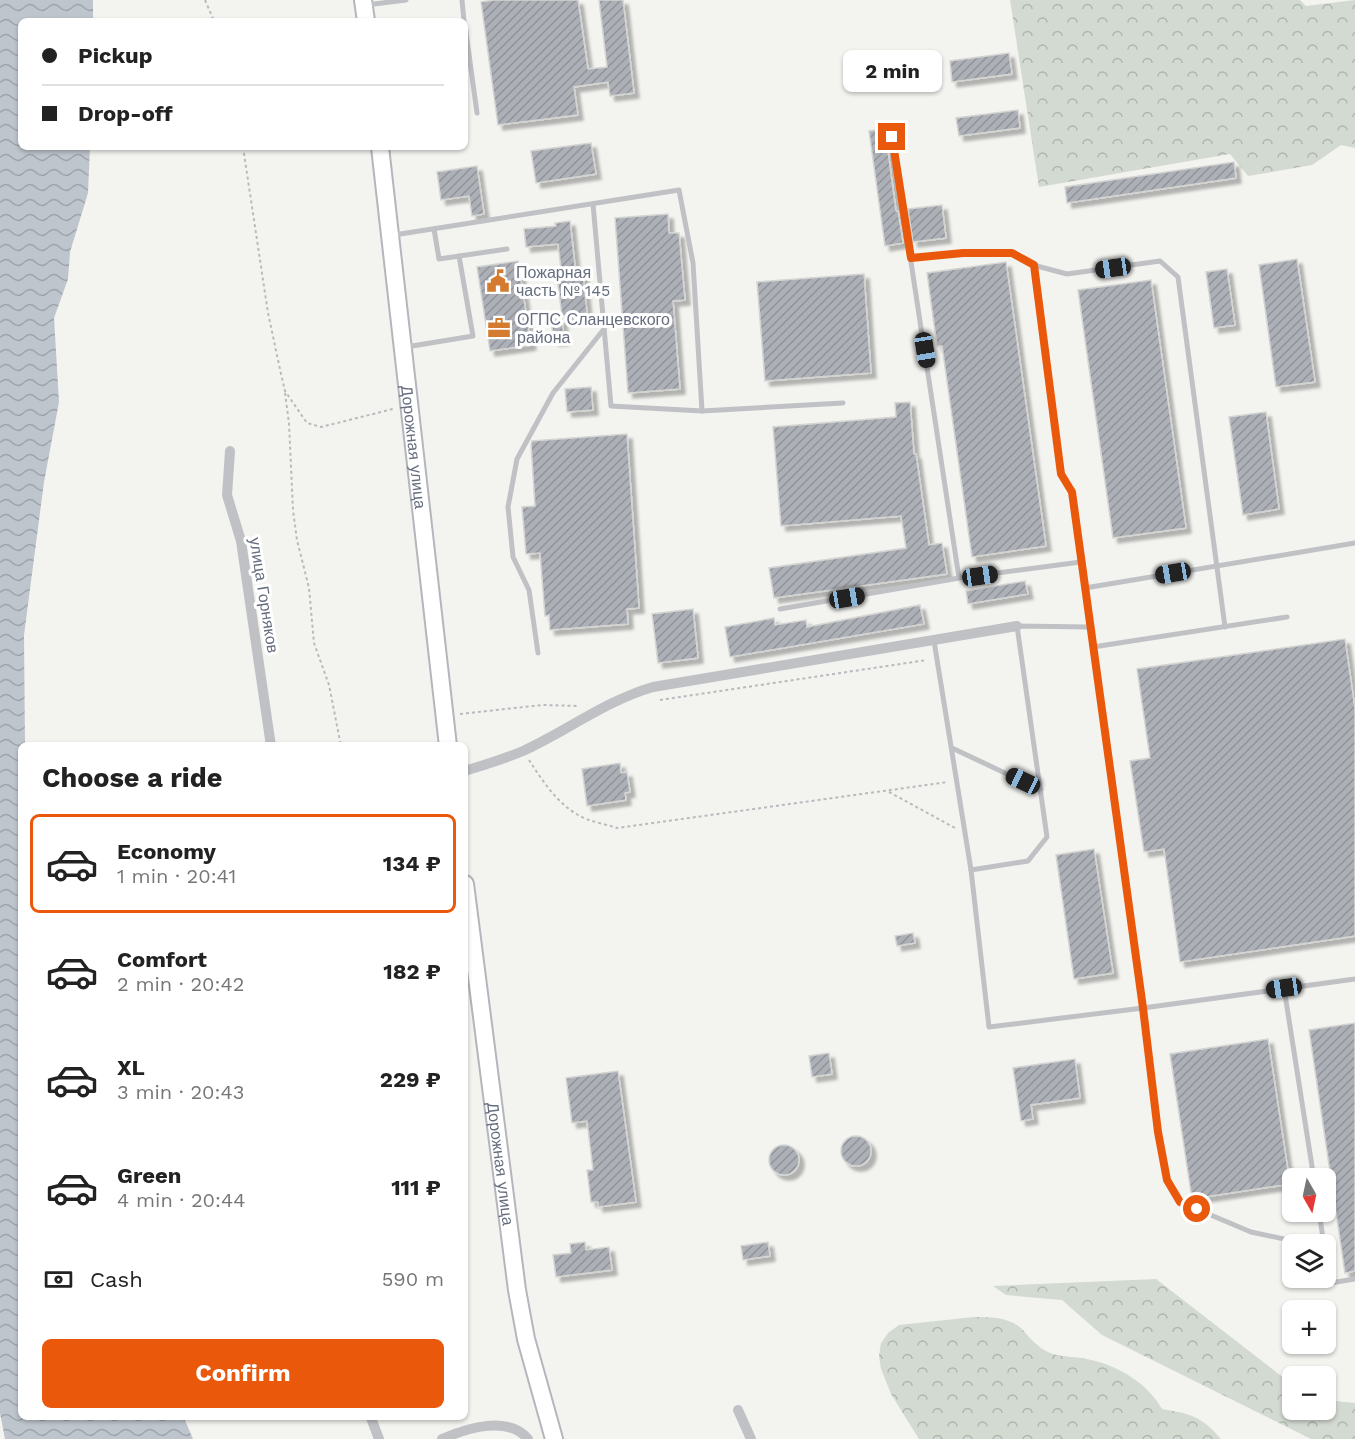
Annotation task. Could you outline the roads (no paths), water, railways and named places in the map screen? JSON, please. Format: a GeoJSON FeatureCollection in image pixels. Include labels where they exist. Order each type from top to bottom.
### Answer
{"type":"FeatureCollection","features":[{"type":"Feature","properties":{"kind":"street","name":"Дорожная улица"},"geometry":{"type":"LineString","coordinates":[[380,150],[448,742]]}},
{"type":"Feature","properties":{"kind":"street","name":"улица Горняков"},"geometry":{"type":"LineString","coordinates":[[230,451],[227,495],[241,541],[270,742]]}},
{"type":"Feature","properties":{"kind":"street"},"geometry":{"type":"LineString","coordinates":[[468,770],[523,751],[628,694],[653,687],[1017,626]]}},
{"type":"Feature","properties":{"kind":"street","name":"Дорожная улица"},"geometry":{"type":"LineString","coordinates":[[468,907],[517,1290],[526,1339],[554,1439]]}},
{"type":"Feature","properties":{"kind":"street"},"geometry":{"type":"LineString","coordinates":[[738,1410],[751,1439]]}},
{"type":"Feature","properties":{"kind":"street"},"geometry":{"type":"LineString","coordinates":[[372,1420],[379,1439]]}},
{"type":"Feature","properties":{"kind":"street"},"geometry":{"type":"LineString","coordinates":[[442,1439],[468,1430],[490,1426],[509,1426],[521,1431],[528,1439]]}},
{"type":"Feature","properties":{"kind":"lane"},"geometry":{"type":"LineString","coordinates":[[364,9],[406,0]]}},
{"type":"Feature","properties":{"kind":"lane"},"geometry":{"type":"LineString","coordinates":[[462,0],[464,18]]}},
{"type":"Feature","properties":{"kind":"lane"},"geometry":{"type":"LineString","coordinates":[[468,46],[477,113]]}},
{"type":"Feature","properties":{"kind":"lane"},"geometry":{"type":"LineString","coordinates":[[892,137],[959,578]]}},
{"type":"Feature","properties":{"kind":"lane"},"geometry":{"type":"LineString","coordinates":[[389,236],[679,190],[693,263],[702,411]]}},
{"type":"Feature","properties":{"kind":"lane"},"geometry":{"type":"LineString","coordinates":[[593,204],[611,405],[702,411],[843,403]]}},
{"type":"Feature","properties":{"kind":"lane"},"geometry":{"type":"LineString","coordinates":[[434,229],[440,259],[507,249]]}},
{"type":"Feature","properties":{"kind":"lane"},"geometry":{"type":"LineString","coordinates":[[911,258],[963,253],[1012,253],[1034,265],[1067,274],[1160,261],[1178,278],[1226,627]]}},
{"type":"Feature","properties":{"kind":"lane"},"geometry":{"type":"LineString","coordinates":[[402,348],[472,336],[459,256]]}},
{"type":"Feature","properties":{"kind":"lane"},"geometry":{"type":"LineString","coordinates":[[1034,265],[1061,474],[1072,492],[1158,1132],[1167,1180],[1180,1202],[1251,1232],[1282,1239]]}},
{"type":"Feature","properties":{"kind":"lane"},"geometry":{"type":"LineString","coordinates":[[538,653],[529,590],[513,557],[508,507],[517,459],[553,393],[604,329]]}},
{"type":"Feature","properties":{"kind":"lane"},"geometry":{"type":"LineString","coordinates":[[1085,588],[1355,543]]}},
{"type":"Feature","properties":{"kind":"lane"},"geometry":{"type":"LineString","coordinates":[[780,609],[959,578],[1081,562]]}},
{"type":"Feature","properties":{"kind":"lane"},"geometry":{"type":"LineString","coordinates":[[1093,646],[1287,617]]}},
{"type":"Feature","properties":{"kind":"lane"},"geometry":{"type":"LineString","coordinates":[[971,870],[1028,861],[1047,837],[1017,626],[1090,627]]}},
{"type":"Feature","properties":{"kind":"lane"},"geometry":{"type":"LineString","coordinates":[[934,639],[971,870],[989,1027],[1355,979]]}},
{"type":"Feature","properties":{"kind":"lane"},"geometry":{"type":"LineString","coordinates":[[952,748],[1041,790]]}},
{"type":"Feature","properties":{"kind":"lane"},"geometry":{"type":"LineString","coordinates":[[1284,988],[1312,1168]]}},
{"type":"Feature","properties":{"kind":"lane"},"geometry":{"type":"LineString","coordinates":[[1336,1282],[1355,1280]]}},
{"type":"Feature","properties":{"kind":"water"},"geometry":{"type":"Polygon","coordinates":[[[0,0],[93,0],[93,18],[18,18],[18,150],[90,150],[88,193],[70,252],[68,279],[54,318],[59,402],[44,482],[24,635],[25,742],[18,742],[18,1420],[185,1420],[193,1439],[5,1439],[0,1413],[0,0]]]}},
{"type":"Feature","properties":{"kind":"place","name":"Пожарная часть № 145"},"geometry":{"type":"Point","coordinates":[498,281]}},
{"type":"Feature","properties":{"kind":"place","name":"ОГПС Сланцевского района"},"geometry":{"type":"Point","coordinates":[499,328]}}]}
